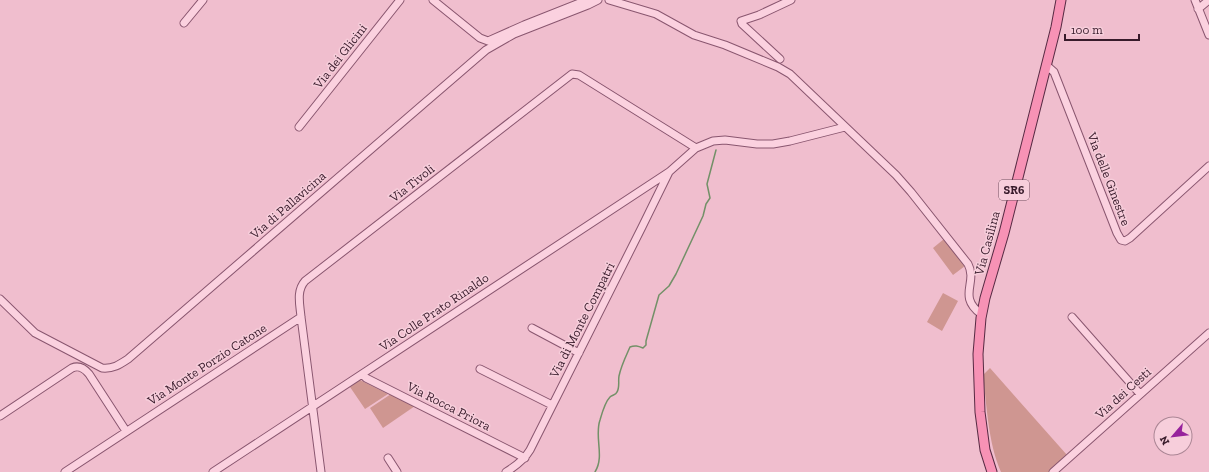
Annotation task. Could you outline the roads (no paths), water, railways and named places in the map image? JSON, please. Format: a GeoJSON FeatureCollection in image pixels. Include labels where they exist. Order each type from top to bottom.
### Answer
{"type":"FeatureCollection","features":[{"type":"Feature","properties":{"kind":"main road","name":"Via Casilina"},"geometry":{"type":"LineString","coordinates":[[992,472],[985,450],[980,412],[978,358],[981,314],[1004,233],[1056,27],[1061,0]]}},
{"type":"Feature","properties":{"kind":"street"},"geometry":{"type":"LineString","coordinates":[[184,23],[203,0]]}},
{"type":"Feature","properties":{"kind":"street","name":"Via dei Glicini"},"geometry":{"type":"LineString","coordinates":[[299,127],[400,0]]}},
{"type":"Feature","properties":{"kind":"street"},"geometry":{"type":"LineString","coordinates":[[433,0],[480,38],[488,41],[524,24],[587,0]]}},
{"type":"Feature","properties":{"kind":"street","name":"Via di Pallavicina"},"geometry":{"type":"LineString","coordinates":[[0,299],[35,333],[102,368],[110,369],[118,366],[486,50],[514,34],[598,0]]}},
{"type":"Feature","properties":{"kind":"street"},"geometry":{"type":"LineString","coordinates":[[609,0],[651,12],[694,35],[725,45],[783,69],[791,75],[846,126],[907,187],[967,262],[971,274],[968,292],[969,298],[974,307],[981,314]]}},
{"type":"Feature","properties":{"kind":"street"},"geometry":{"type":"LineString","coordinates":[[780,59],[742,24],[741,21],[759,15],[791,0]]}},
{"type":"Feature","properties":{"kind":"street"},"geometry":{"type":"LineString","coordinates":[[1195,0],[1209,35]]}},
{"type":"Feature","properties":{"kind":"street"},"geometry":{"type":"LineString","coordinates":[[1198,9],[1209,0]]}},
{"type":"Feature","properties":{"kind":"street","name":"Via delle Ginestre"},"geometry":{"type":"LineString","coordinates":[[1046,65],[1054,72],[1121,240],[1125,241],[1130,238],[1209,166]]}},
{"type":"Feature","properties":{"kind":"street","name":"Via Tivoli"},"geometry":{"type":"LineString","coordinates":[[321,472],[301,316],[299,291],[305,281],[572,74],[579,75],[696,148]]}},
{"type":"Feature","properties":{"kind":"street","name":"Via Colle Prato Rinaldo"},"geometry":{"type":"LineString","coordinates":[[213,472],[668,172],[696,148],[707,142],[718,140],[773,144],[846,126]]}},
{"type":"Feature","properties":{"kind":"street","name":"Via di Monte Compatri"},"geometry":{"type":"LineString","coordinates":[[506,472],[525,458],[642,227],[668,172]]}},
{"type":"Feature","properties":{"kind":"street","name":"Via Monte Porzio Catone"},"geometry":{"type":"LineString","coordinates":[[65,472],[301,316]]}},
{"type":"Feature","properties":{"kind":"street"},"geometry":{"type":"LineString","coordinates":[[1072,317],[1140,394]]}},
{"type":"Feature","properties":{"kind":"street"},"geometry":{"type":"LineString","coordinates":[[532,328],[579,353]]}},
{"type":"Feature","properties":{"kind":"street","name":"Via dei Cesti"},"geometry":{"type":"LineString","coordinates":[[1053,472],[1209,333]]}},
{"type":"Feature","properties":{"kind":"street"},"geometry":{"type":"LineString","coordinates":[[0,416],[72,368],[78,366],[84,368],[89,374],[126,431]]}},
{"type":"Feature","properties":{"kind":"street"},"geometry":{"type":"LineString","coordinates":[[480,369],[552,405]]}},
{"type":"Feature","properties":{"kind":"street","name":"Via Rocca Priora"},"geometry":{"type":"LineString","coordinates":[[362,374],[366,378],[525,458]]}},
{"type":"Feature","properties":{"kind":"street"},"geometry":{"type":"LineString","coordinates":[[388,458],[397,472]]}},
{"type":"Feature","properties":{"kind":"waterway"},"geometry":{"type":"LineString","coordinates":[[595,472],[599,460],[598,426],[604,408],[608,399],[616,394],[618,390],[620,372],[630,347],[636,346],[643,348],[646,345],[659,295],[669,286],[676,274],[703,216],[706,204],[710,198],[707,184],[716,150]]}}]}
